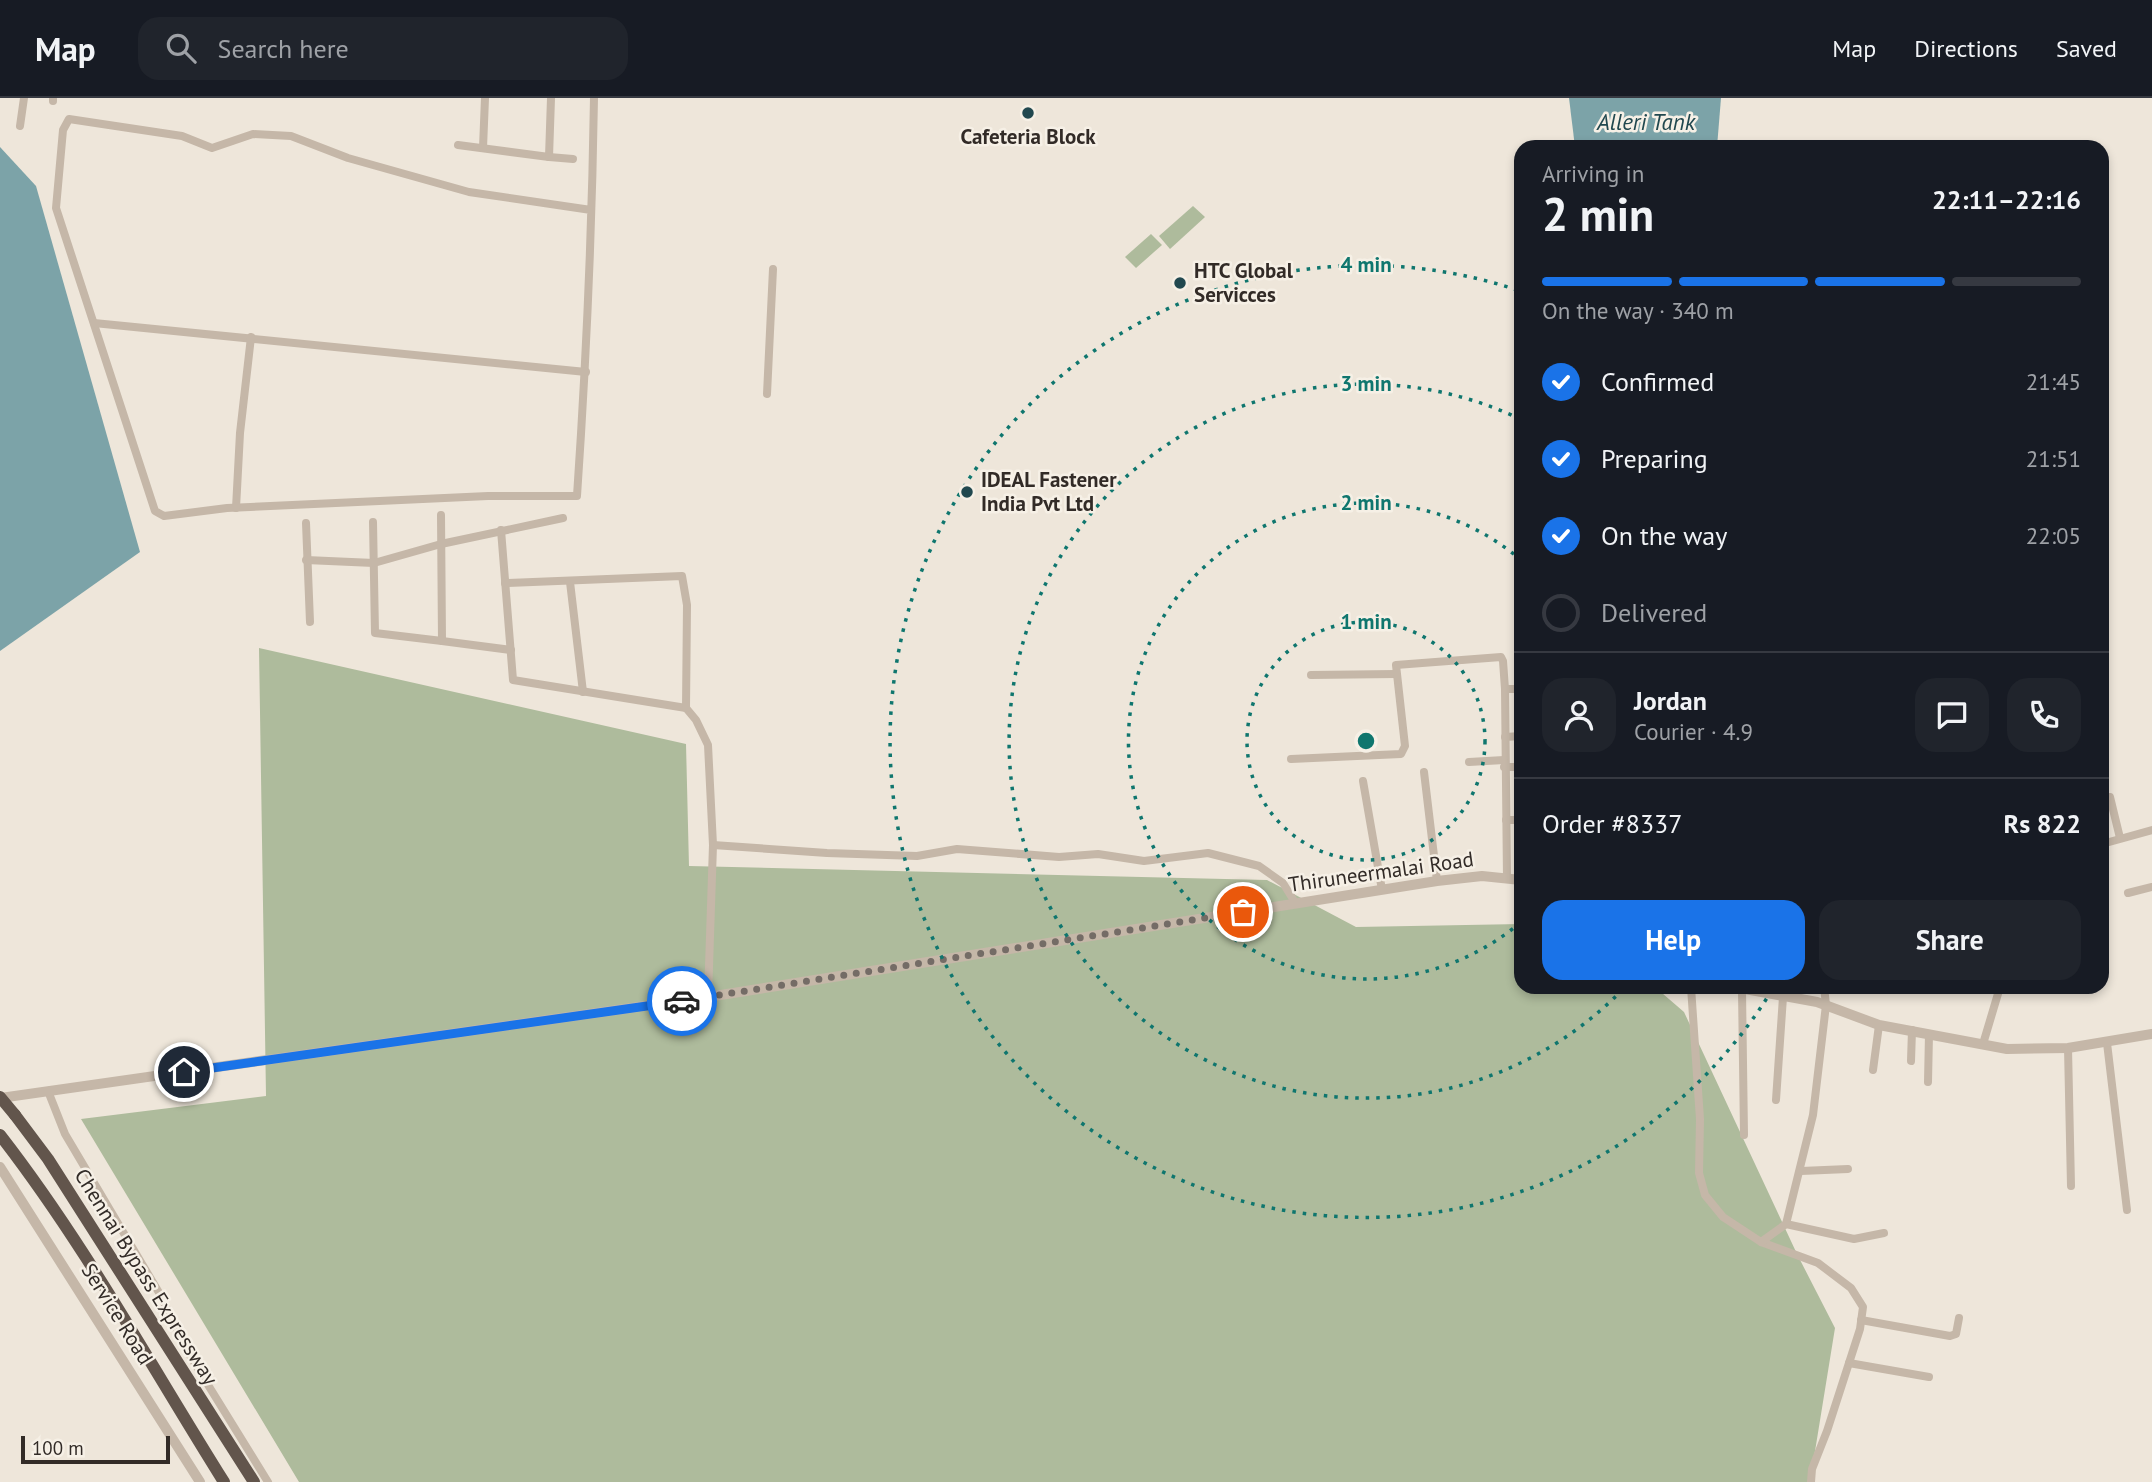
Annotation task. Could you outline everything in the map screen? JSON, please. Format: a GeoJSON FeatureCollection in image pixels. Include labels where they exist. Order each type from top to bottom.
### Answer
{"type":"FeatureCollection","features":[{"type":"Feature","properties":{"kind":"highway","name":"Chennai Bypass Expressway"},"geometry":{"type":"LineString","coordinates":[[0,1097],[48,1159],[254,1482]]}},
{"type":"Feature","properties":{"kind":"highway","name":"Chennai Bypass Expressway"},"geometry":{"type":"LineString","coordinates":[[0,1135],[26,1169],[100,1281],[224,1482]]}},
{"type":"Feature","properties":{"kind":"street"},"geometry":{"type":"LineString","coordinates":[[20,126],[24,98]]}},
{"type":"Feature","properties":{"kind":"street"},"geometry":{"type":"LineString","coordinates":[[483,148],[485,98]]}},
{"type":"Feature","properties":{"kind":"street"},"geometry":{"type":"LineString","coordinates":[[549,157],[551,98]]}},
{"type":"Feature","properties":{"kind":"street"},"geometry":{"type":"LineString","coordinates":[[591,209],[469,192],[348,158],[291,136],[253,134],[212,148],[182,136],[69,119],[63,130],[56,208],[155,511],[164,516],[236,508],[488,496],[577,496],[586,372],[591,209],[594,98]]}},
{"type":"Feature","properties":{"kind":"street"},"geometry":{"type":"LineString","coordinates":[[458,145],[573,159]]}},
{"type":"Feature","properties":{"kind":"street"},"geometry":{"type":"LineString","coordinates":[[766,394],[773,269]]}},
{"type":"Feature","properties":{"kind":"street"},"geometry":{"type":"LineString","coordinates":[[94,323],[586,372]]}},
{"type":"Feature","properties":{"kind":"street"},"geometry":{"type":"LineString","coordinates":[[236,508],[240,433],[251,337]]}},
{"type":"Feature","properties":{"kind":"street"},"geometry":{"type":"LineString","coordinates":[[442,515],[442,641]]}},
{"type":"Feature","properties":{"kind":"street"},"geometry":{"type":"LineString","coordinates":[[306,561],[374,563],[501,530],[564,518]]}},
{"type":"Feature","properties":{"kind":"street"},"geometry":{"type":"LineString","coordinates":[[373,522],[375,633],[511,650]]}},
{"type":"Feature","properties":{"kind":"street"},"geometry":{"type":"LineString","coordinates":[[306,523],[310,622]]}},
{"type":"Feature","properties":{"kind":"street"},"geometry":{"type":"LineString","coordinates":[[501,530],[513,680],[686,708]]}},
{"type":"Feature","properties":{"kind":"street"},"geometry":{"type":"LineString","coordinates":[[505,583],[682,576],[687,605],[686,708],[696,720],[708,744],[713,845],[708,998]]}},
{"type":"Feature","properties":{"kind":"street"},"geometry":{"type":"LineString","coordinates":[[570,582],[583,692]]}},
{"type":"Feature","properties":{"kind":"street"},"geometry":{"type":"LineString","coordinates":[[1291,759],[1401,754],[1405,746],[1395,667],[1398,663],[1498,656],[1503,661],[1505,689],[1507,878]]}},
{"type":"Feature","properties":{"kind":"street"},"geometry":{"type":"LineString","coordinates":[[1311,675],[1396,674]]}},
{"type":"Feature","properties":{"kind":"street"},"geometry":{"type":"LineString","coordinates":[[1505,689],[1514,689]]}},
{"type":"Feature","properties":{"kind":"street"},"geometry":{"type":"LineString","coordinates":[[1505,737],[1514,736]]}},
{"type":"Feature","properties":{"kind":"street"},"geometry":{"type":"LineString","coordinates":[[1469,762],[1514,766]]}},
{"type":"Feature","properties":{"kind":"street"},"geometry":{"type":"LineString","coordinates":[[1424,772],[1437,881]]}},
{"type":"Feature","properties":{"kind":"street"},"geometry":{"type":"LineString","coordinates":[[1363,781],[1382,890]]}},
{"type":"Feature","properties":{"kind":"street"},"geometry":{"type":"LineString","coordinates":[[2110,797],[2120,838]]}},
{"type":"Feature","properties":{"kind":"street"},"geometry":{"type":"LineString","coordinates":[[1506,820],[1514,820]]}},
{"type":"Feature","properties":{"kind":"street"},"geometry":{"type":"LineString","coordinates":[[2109,842],[2152,830]]}},
{"type":"Feature","properties":{"kind":"street"},"geometry":{"type":"LineString","coordinates":[[713,845],[917,856],[957,849],[1059,857],[1098,854],[1144,861],[1208,853],[1259,866],[1283,883],[1296,904]]}},
{"type":"Feature","properties":{"kind":"street","name":"Thiruneermalai Road"},"geometry":{"type":"LineString","coordinates":[[0,1097],[708,998],[1437,881],[1482,876],[1514,879]]}},
{"type":"Feature","properties":{"kind":"street"},"geometry":{"type":"LineString","coordinates":[[2128,893],[2152,887]]}},
{"type":"Feature","properties":{"kind":"street"},"geometry":{"type":"LineString","coordinates":[[1691,994],[1700,1119],[1699,1173],[1705,1195],[1723,1217],[1761,1242],[1818,1262],[1851,1288],[1863,1307],[1849,1363],[1812,1469],[1811,1482]]}},
{"type":"Feature","properties":{"kind":"street"},"geometry":{"type":"LineString","coordinates":[[1738,994],[1744,1135]]}},
{"type":"Feature","properties":{"kind":"street"},"geometry":{"type":"LineString","coordinates":[[1766,994],[1826,1004],[1879,1025],[2007,1049],[2068,1048],[2152,1034]]}},
{"type":"Feature","properties":{"kind":"street"},"geometry":{"type":"LineString","coordinates":[[1761,1242],[1786,1224],[1801,1171],[1813,1115],[1825,994]]}},
{"type":"Feature","properties":{"kind":"street"},"geometry":{"type":"LineString","coordinates":[[1983,1044],[1998,994]]}},
{"type":"Feature","properties":{"kind":"street"},"geometry":{"type":"LineString","coordinates":[[1776,1100],[1783,997]]}},
{"type":"Feature","properties":{"kind":"street"},"geometry":{"type":"LineString","coordinates":[[1873,1070],[1879,1025]]}},
{"type":"Feature","properties":{"kind":"street"},"geometry":{"type":"LineString","coordinates":[[1911,1061],[1912,1030]]}},
{"type":"Feature","properties":{"kind":"street"},"geometry":{"type":"LineString","coordinates":[[1928,1082],[1929,1034]]}},
{"type":"Feature","properties":{"kind":"street"},"geometry":{"type":"LineString","coordinates":[[2107,1043],[2127,1210]]}},
{"type":"Feature","properties":{"kind":"street"},"geometry":{"type":"LineString","coordinates":[[2068,1048],[2071,1186]]}},
{"type":"Feature","properties":{"kind":"street"},"geometry":{"type":"LineString","coordinates":[[48,1091],[65,1134],[161,1296],[184,1346],[268,1482]]}},
{"type":"Feature","properties":{"kind":"street","name":"Service Road"},"geometry":{"type":"LineString","coordinates":[[0,1167],[200,1482]]}},
{"type":"Feature","properties":{"kind":"street"},"geometry":{"type":"LineString","coordinates":[[1801,1171],[1849,1170]]}},
{"type":"Feature","properties":{"kind":"street"},"geometry":{"type":"LineString","coordinates":[[1786,1224],[1854,1239],[1884,1233]]}},
{"type":"Feature","properties":{"kind":"street"},"geometry":{"type":"LineString","coordinates":[[1861,1320],[1950,1336],[1955,1334],[1959,1318]]}},
{"type":"Feature","properties":{"kind":"street"},"geometry":{"type":"LineString","coordinates":[[1849,1363],[1929,1377]]}},
{"type":"Feature","properties":{"kind":"green space"},"geometry":{"type":"Polygon","coordinates":[[[1193,206],[1205,217],[1170,249],[1159,236],[1193,206]]]}},
{"type":"Feature","properties":{"kind":"green space"},"geometry":{"type":"Polygon","coordinates":[[[1151,234],[1162,245],[1136,268],[1125,257],[1151,234]]]}},
{"type":"Feature","properties":{"kind":"green space"},"geometry":{"type":"Polygon","coordinates":[[[259,648],[686,744],[689,866],[1267,880],[1356,927],[1514,924],[1514,994],[1663,994],[1684,1012],[1797,1254],[1835,1328],[1810,1482],[299,1482],[81,1119],[266,1096],[259,648]]]}},
{"type":"Feature","properties":{"kind":"water","name":"Alleri Tank"},"geometry":{"type":"Polygon","coordinates":[[[1569,98],[1721,98],[1718,140],[1574,140],[1569,98]]]}},
{"type":"Feature","properties":{"kind":"water"},"geometry":{"type":"Polygon","coordinates":[[[0,147],[36,186],[140,552],[0,651],[0,147]]]}},
{"type":"Feature","properties":{"kind":"way so far"},"geometry":{"type":"LineString","coordinates":[[682,1001],[1243,912]]}},
{"type":"Feature","properties":{"kind":"place","name":"Cafeteria Block"},"geometry":{"type":"Point","coordinates":[1028,113]}},
{"type":"Feature","properties":{"kind":"place","name":"HTC Global Servicces"},"geometry":{"type":"Point","coordinates":[1180,283]}},
{"type":"Feature","properties":{"kind":"place","name":"IDEAL Fastener India Pvt Ltd"},"geometry":{"type":"Point","coordinates":[967,492]}},
{"type":"Feature","properties":{"kind":"route"},"geometry":{"type":"LineString","coordinates":[[184,1072],[682,1001]]}}]}
